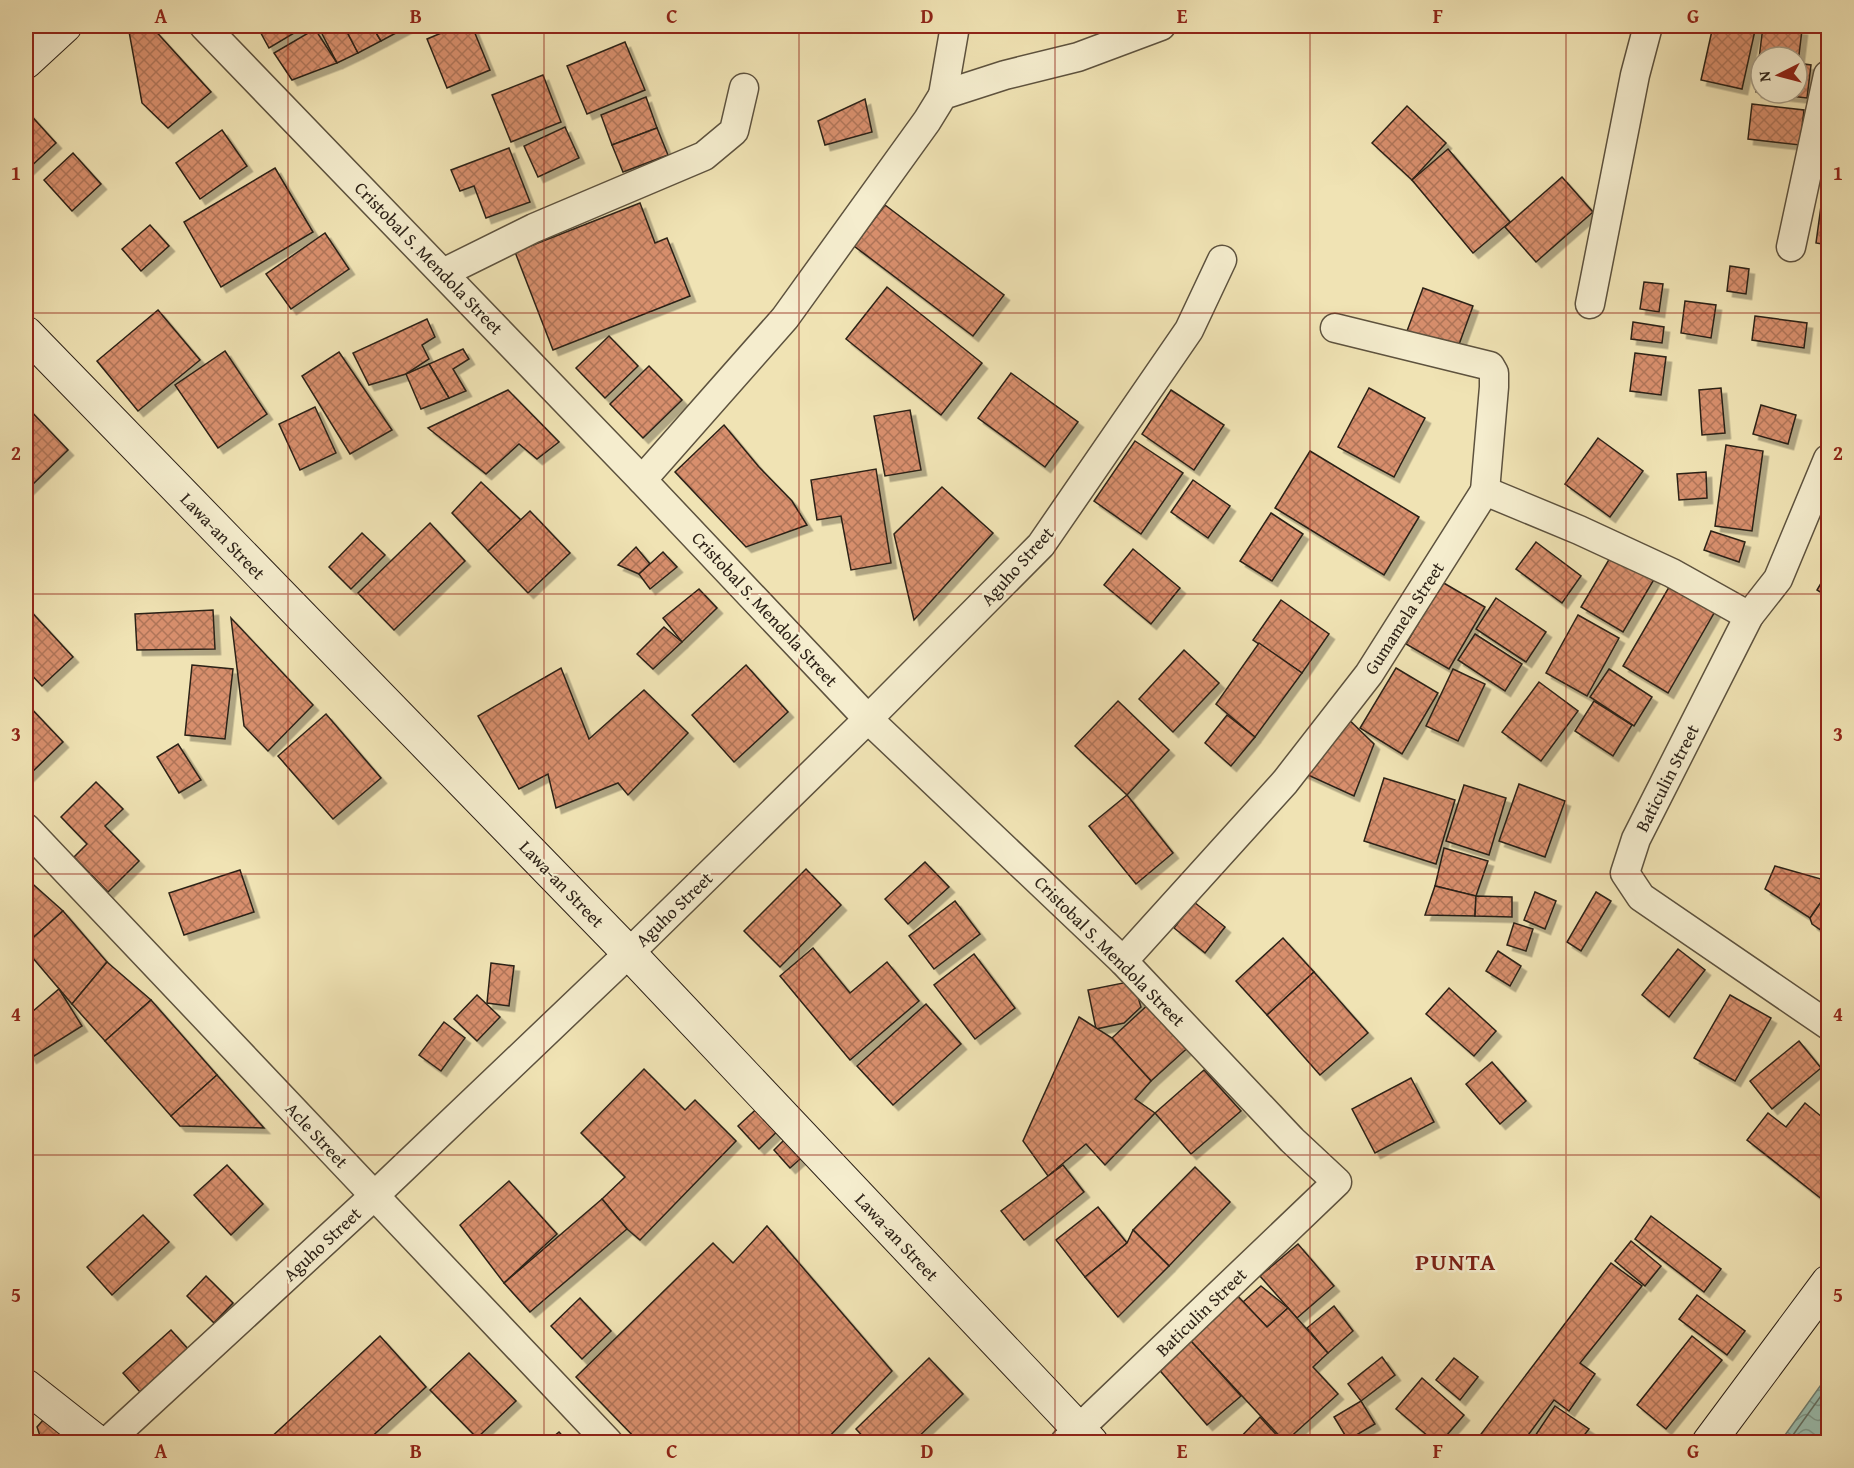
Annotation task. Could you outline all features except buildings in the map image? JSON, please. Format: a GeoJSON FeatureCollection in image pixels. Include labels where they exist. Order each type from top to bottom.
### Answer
{"type":"FeatureCollection","features":[{"type":"Feature","properties":{"kind":"street"},"geometry":{"type":"LineString","coordinates":[[26,62],[65,26]]}},
{"type":"Feature","properties":{"kind":"street","name":"Cristobal S. Mendola Street"},"geometry":{"type":"LineString","coordinates":[[204,26],[642,480],[868,719],[1124,961],[1292,1140],[1337,1182]]}},
{"type":"Feature","properties":{"kind":"street"},"geometry":{"type":"LineString","coordinates":[[642,480],[785,318],[927,121],[943,95],[956,26]]}},
{"type":"Feature","properties":{"kind":"street"},"geometry":{"type":"LineString","coordinates":[[943,95],[1005,75],[1078,57],[1161,26]]}},
{"type":"Feature","properties":{"kind":"street"},"geometry":{"type":"LineString","coordinates":[[1590,304],[1635,75],[1648,26]]}},
{"type":"Feature","properties":{"kind":"street"},"geometry":{"type":"LineString","coordinates":[[1791,248],[1828,75]]}},
{"type":"Feature","properties":{"kind":"street"},"geometry":{"type":"LineString","coordinates":[[443,273],[534,228],[704,156],[734,131],[744,88]]}},
{"type":"Feature","properties":{"kind":"street","name":"Aguho Street"},"geometry":{"type":"LineString","coordinates":[[107,1443],[374,1196],[629,953],[868,719],[1041,545],[1189,330],[1222,260]]}},
{"type":"Feature","properties":{"kind":"street"},"geometry":{"type":"LineString","coordinates":[[1335,328],[1490,366],[1494,373],[1494,387],[1485,491],[1579,530],[1672,573],[1749,616]]}},
{"type":"Feature","properties":{"kind":"street","name":"Lawa-an Street"},"geometry":{"type":"LineString","coordinates":[[26,333],[629,953],[1078,1438]]}},
{"type":"Feature","properties":{"kind":"street","name":"Baticulin Street"},"geometry":{"type":"LineString","coordinates":[[1828,459],[1778,579],[1749,616],[1636,839],[1625,873],[1641,897],[1828,1025]]}},
{"type":"Feature","properties":{"kind":"street","name":"Gumamela Street"},"geometry":{"type":"LineString","coordinates":[[1124,961],[1285,782],[1369,674],[1485,491]]}},
{"type":"Feature","properties":{"kind":"street","name":"Acle Street"},"geometry":{"type":"LineString","coordinates":[[26,828],[608,1443]]}},
{"type":"Feature","properties":{"kind":"street","name":"Baticulin Street"},"geometry":{"type":"LineString","coordinates":[[1078,1438],[1337,1182]]}},
{"type":"Feature","properties":{"kind":"street"},"geometry":{"type":"LineString","coordinates":[[1709,1443],[1828,1282]]}},
{"type":"Feature","properties":{"kind":"street"},"geometry":{"type":"LineString","coordinates":[[26,1386],[97,1443]]}},
{"type":"Feature","properties":{"kind":"water"},"geometry":{"type":"Polygon","coordinates":[[[1828,1375],[1828,1442],[1780,1442],[1828,1375]]]}},
{"type":"Feature","properties":{"kind":"district","name":"PUNTA"},"geometry":{"type":"Point","coordinates":[1456,1261]}}]}
